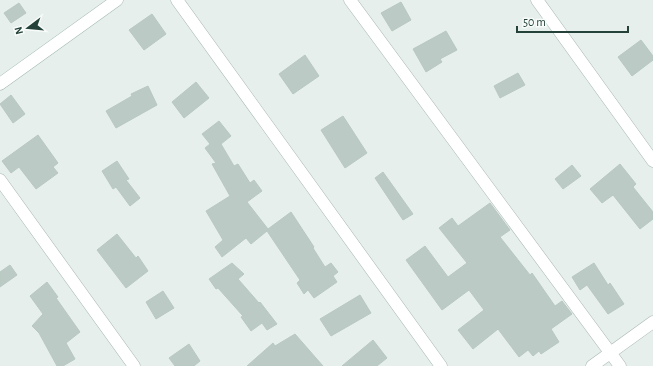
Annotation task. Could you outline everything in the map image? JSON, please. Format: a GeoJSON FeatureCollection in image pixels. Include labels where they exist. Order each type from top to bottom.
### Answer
{"type":"FeatureCollection","features":[{"type":"Feature","properties":{"kind":"street"},"geometry":{"type":"LineString","coordinates":[[0,84],[117,0]]}},
{"type":"Feature","properties":{"kind":"street"},"geometry":{"type":"LineString","coordinates":[[177,0],[442,366]]}},
{"type":"Feature","properties":{"kind":"street"},"geometry":{"type":"LineString","coordinates":[[350,0],[620,366]]}},
{"type":"Feature","properties":{"kind":"street"},"geometry":{"type":"LineString","coordinates":[[537,0],[653,161]]}},
{"type":"Feature","properties":{"kind":"street"},"geometry":{"type":"LineString","coordinates":[[0,180],[134,366]]}},
{"type":"Feature","properties":{"kind":"street"},"geometry":{"type":"LineString","coordinates":[[592,366],[653,322]]}},
{"type":"Feature","properties":{"kind":"building"},"geometry":{"type":"Polygon","coordinates":[[[401,2],[411,20],[392,31],[381,13],[401,2]]]}},
{"type":"Feature","properties":{"kind":"building"},"geometry":{"type":"Polygon","coordinates":[[[19,3],[26,13],[11,23],[4,13],[19,3]]]}},
{"type":"Feature","properties":{"kind":"building"},"geometry":{"type":"Polygon","coordinates":[[[152,14],[166,34],[144,50],[129,30],[152,14]]]}},
{"type":"Feature","properties":{"kind":"building"},"geometry":{"type":"Polygon","coordinates":[[[446,31],[457,50],[440,59],[442,62],[426,72],[413,49],[446,31]]]}},
{"type":"Feature","properties":{"kind":"building"},"geometry":{"type":"Polygon","coordinates":[[[641,40],[653,56],[653,60],[632,76],[618,57],[641,40]]]}},
{"type":"Feature","properties":{"kind":"building"},"geometry":{"type":"Polygon","coordinates":[[[305,55],[319,76],[293,94],[279,74],[305,55]]]}},
{"type":"Feature","properties":{"kind":"building"},"geometry":{"type":"Polygon","coordinates":[[[518,73],[525,85],[500,98],[494,86],[518,73]]]}},
{"type":"Feature","properties":{"kind":"building"},"geometry":{"type":"Polygon","coordinates":[[[196,82],[209,98],[184,118],[172,102],[196,82]]]}},
{"type":"Feature","properties":{"kind":"building"},"geometry":{"type":"Polygon","coordinates":[[[148,86],[157,105],[116,128],[106,111],[132,96],[131,94],[148,86]]]}},
{"type":"Feature","properties":{"kind":"building"},"geometry":{"type":"Polygon","coordinates":[[[11,95],[25,114],[13,123],[0,104],[11,95]]]}},
{"type":"Feature","properties":{"kind":"building"},"geometry":{"type":"Polygon","coordinates":[[[343,116],[367,153],[345,168],[321,130],[343,116]]]}},
{"type":"Feature","properties":{"kind":"building"},"geometry":{"type":"Polygon","coordinates":[[[219,121],[231,136],[221,144],[234,166],[238,164],[250,183],[254,180],[262,191],[247,202],[268,229],[291,212],[325,267],[331,263],[338,272],[333,276],[337,282],[314,298],[308,290],[304,294],[297,283],[300,280],[267,231],[251,244],[246,238],[222,257],[215,247],[223,240],[206,211],[230,196],[212,164],[216,163],[205,148],[210,144],[202,134],[219,121]]]}},
{"type":"Feature","properties":{"kind":"building"},"geometry":{"type":"Polygon","coordinates":[[[38,135],[58,163],[53,167],[58,173],[36,189],[19,167],[11,173],[2,161],[38,135]]]}},
{"type":"Feature","properties":{"kind":"building"},"geometry":{"type":"Polygon","coordinates":[[[117,161],[129,179],[126,180],[140,198],[130,206],[116,187],[113,189],[102,171],[117,161]]]}},
{"type":"Feature","properties":{"kind":"building"},"geometry":{"type":"Polygon","coordinates":[[[620,164],[636,184],[633,187],[653,212],[653,219],[640,229],[613,195],[602,203],[590,189],[620,164]]]}},
{"type":"Feature","properties":{"kind":"building"},"geometry":{"type":"Polygon","coordinates":[[[572,165],[581,176],[563,189],[555,179],[572,165]]]}},
{"type":"Feature","properties":{"kind":"building"},"geometry":{"type":"Polygon","coordinates":[[[383,172],[413,214],[403,220],[375,178],[383,172]]]}},
{"type":"Feature","properties":{"kind":"building"},"geometry":{"type":"Polygon","coordinates":[[[490,203],[510,230],[500,237],[530,275],[532,273],[555,306],[562,301],[572,314],[551,329],[559,342],[541,354],[539,351],[533,356],[528,350],[519,357],[498,329],[473,349],[458,330],[484,310],[469,290],[442,310],[406,260],[425,246],[448,277],[467,263],[439,228],[452,218],[458,226],[490,203]]]}},
{"type":"Feature","properties":{"kind":"building"},"geometry":{"type":"Polygon","coordinates":[[[117,234],[136,258],[138,256],[148,271],[126,288],[97,250],[117,234]]]}},
{"type":"Feature","properties":{"kind":"building"},"geometry":{"type":"Polygon","coordinates":[[[232,263],[244,274],[238,279],[259,303],[260,302],[277,324],[267,330],[262,323],[251,331],[241,317],[243,316],[218,288],[216,289],[209,279],[232,263]]]}},
{"type":"Feature","properties":{"kind":"building"},"geometry":{"type":"Polygon","coordinates":[[[594,263],[608,285],[610,283],[624,304],[608,314],[587,285],[580,290],[572,277],[594,263]]]}},
{"type":"Feature","properties":{"kind":"building"},"geometry":{"type":"Polygon","coordinates":[[[10,265],[17,275],[0,287],[0,272],[10,265]]]}},
{"type":"Feature","properties":{"kind":"building"},"geometry":{"type":"Polygon","coordinates":[[[47,282],[58,297],[56,298],[80,332],[66,343],[75,359],[63,366],[57,366],[39,333],[32,326],[43,314],[30,296],[47,282]]]}},
{"type":"Feature","properties":{"kind":"building"},"geometry":{"type":"Polygon","coordinates":[[[163,291],[174,308],[156,319],[146,302],[163,291]]]}},
{"type":"Feature","properties":{"kind":"building"},"geometry":{"type":"Polygon","coordinates":[[[360,295],[371,313],[331,336],[320,319],[360,295]]]}},
{"type":"Feature","properties":{"kind":"building"},"geometry":{"type":"Polygon","coordinates":[[[295,334],[323,366],[247,366],[273,343],[275,346],[295,334]]]}},
{"type":"Feature","properties":{"kind":"building"},"geometry":{"type":"Polygon","coordinates":[[[373,340],[387,358],[377,366],[342,366],[373,340]]]}},
{"type":"Feature","properties":{"kind":"building"},"geometry":{"type":"Polygon","coordinates":[[[189,344],[200,361],[194,366],[175,366],[169,358],[189,344]]]}}]}
